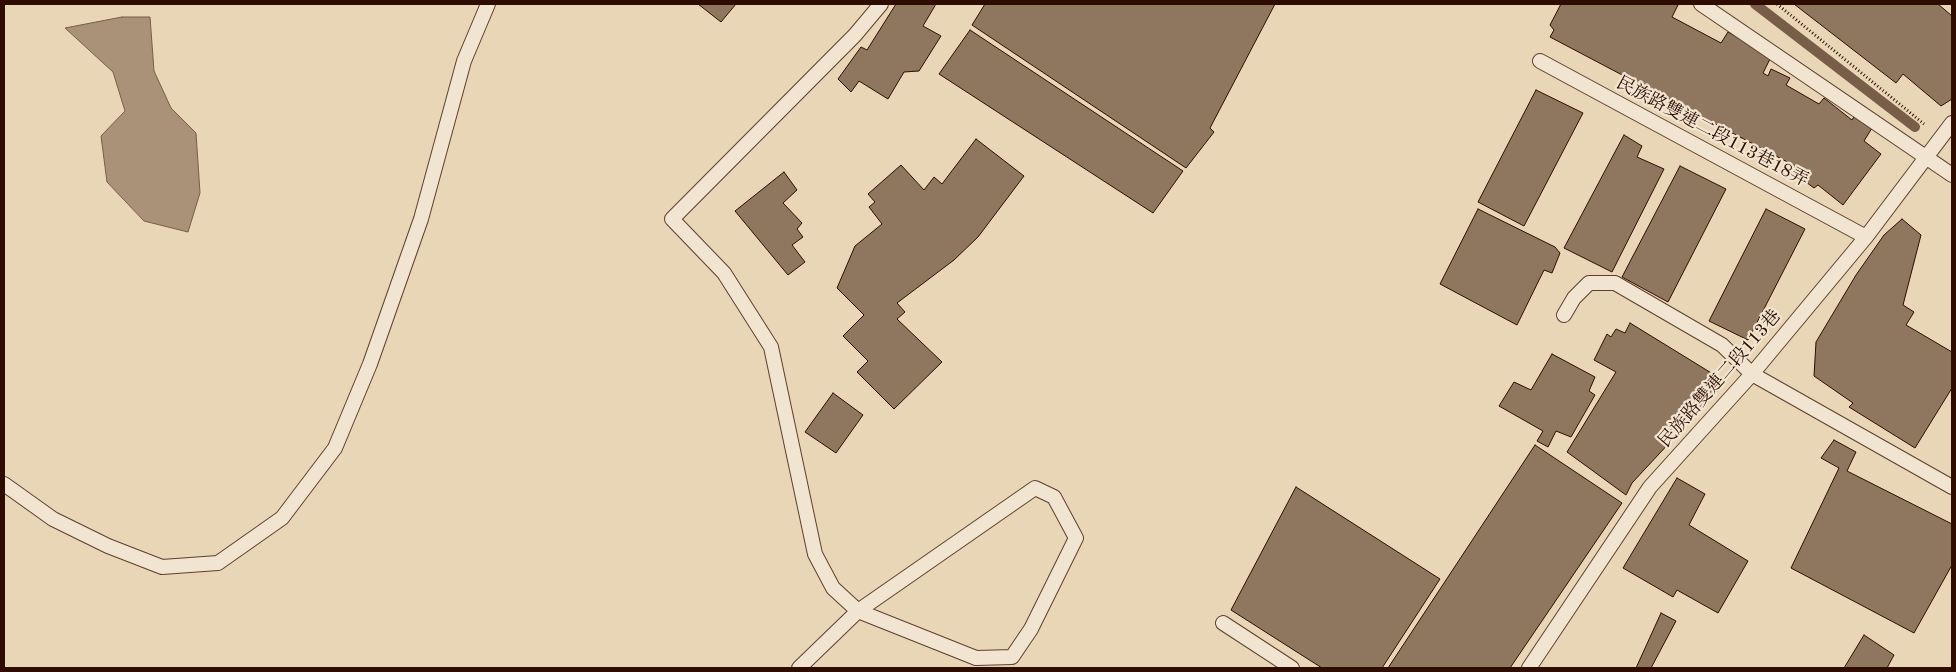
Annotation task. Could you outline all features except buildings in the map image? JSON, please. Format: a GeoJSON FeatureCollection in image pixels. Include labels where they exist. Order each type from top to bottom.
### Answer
{"type":"FeatureCollection","features":[{"type":"Feature","properties":{"kind":"lane"},"geometry":{"type":"LineString","coordinates":[[4,484],[53,519],[108,546],[162,567],[218,563],[282,518],[335,448],[370,364],[421,219],[464,61],[488,4]]}},
{"type":"Feature","properties":{"kind":"lane"},"geometry":{"type":"LineString","coordinates":[[799,668],[858,611],[1035,488],[1054,497],[1076,538],[1031,629],[1012,657],[976,658],[858,611],[833,588],[815,554],[771,347],[724,273],[672,219],[855,35],[881,4]]}},
{"type":"Feature","properties":{"kind":"lane"},"geometry":{"type":"LineString","coordinates":[[1701,4],[1952,175]]}},
{"type":"Feature","properties":{"kind":"lane","name":"民族路雙連二段113巷18弄"},"geometry":{"type":"LineString","coordinates":[[1540,61],[1866,237]]}},
{"type":"Feature","properties":{"kind":"lane","name":"民族路雙連二段113巷"},"geometry":{"type":"LineString","coordinates":[[1529,668],[1650,487],[1752,374],[1866,237],[1952,123]]}},
{"type":"Feature","properties":{"kind":"lane"},"geometry":{"type":"LineString","coordinates":[[1564,315],[1574,298],[1590,284],[1615,283],[1722,345],[1752,374],[1952,487]]}},
{"type":"Feature","properties":{"kind":"lane"},"geometry":{"type":"LineString","coordinates":[[1224,623],[1292,668]]}},
{"type":"Feature","properties":{"kind":"path"},"geometry":{"type":"LineString","coordinates":[[1778,4],[1940,137]]}},
{"type":"Feature","properties":{"kind":"shaded area"},"geometry":{"type":"Polygon","coordinates":[[[122,17],[150,17],[154,71],[171,108],[196,133],[200,193],[188,232],[144,221],[107,182],[101,136],[125,111],[113,72],[65,28],[122,17]]]}},
{"type":"Feature","properties":{"kind":"waterway"},"geometry":{"type":"LineString","coordinates":[[1755,4],[1915,127]]}}]}
